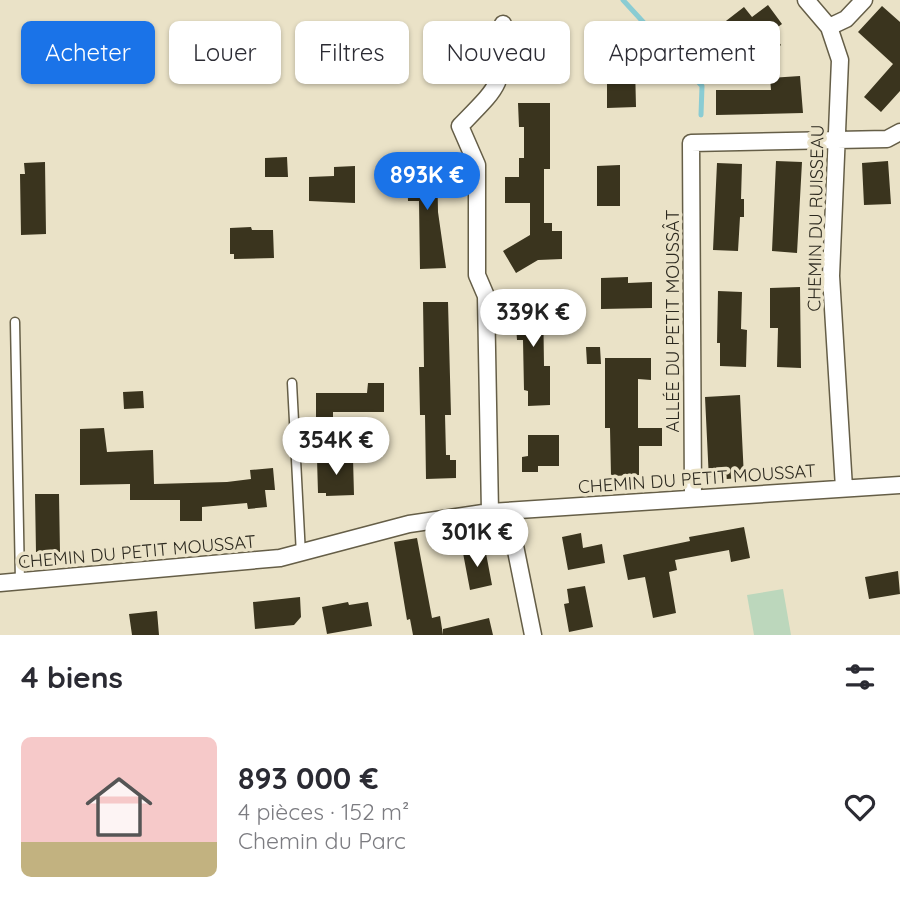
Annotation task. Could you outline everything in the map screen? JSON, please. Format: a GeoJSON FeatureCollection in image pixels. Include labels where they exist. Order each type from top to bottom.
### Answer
{"type":"FeatureCollection","features":[{"type":"Feature","properties":{"kind":"street","name":"CHEMIN DU RUISSEAU"},"geometry":{"type":"LineString","coordinates":[[806,0],[829,27],[840,60],[831,276],[844,488]]}},
{"type":"Feature","properties":{"kind":"street"},"geometry":{"type":"LineString","coordinates":[[829,27],[846,19],[864,0]]}},
{"type":"Feature","properties":{"kind":"street"},"geometry":{"type":"LineString","coordinates":[[490,512],[486,296],[477,275],[477,165],[460,126],[498,84]]}},
{"type":"Feature","properties":{"kind":"street"},"geometry":{"type":"LineString","coordinates":[[837,141],[887,139],[900,132]]}},
{"type":"Feature","properties":{"kind":"street","name":"ALLÉE DU PETIT MOUSSÂT"},"geometry":{"type":"LineString","coordinates":[[693,498],[691,143],[837,141]]}},
{"type":"Feature","properties":{"kind":"street","name":"CHEMIN DU PETIT MOUSSAT"},"geometry":{"type":"LineString","coordinates":[[0,583],[300,555],[409,524],[490,512],[900,485]]}},
{"type":"Feature","properties":{"kind":"street"},"geometry":{"type":"LineString","coordinates":[[508,511],[533,635]]}},
{"type":"Feature","properties":{"kind":"lane"},"geometry":{"type":"LineString","coordinates":[[15,322],[20,582]]}},
{"type":"Feature","properties":{"kind":"lane"},"geometry":{"type":"LineString","coordinates":[[292,383],[300,555]]}},
{"type":"Feature","properties":{"kind":"green space"},"geometry":{"type":"Polygon","coordinates":[[[783,589],[791,635],[754,635],[747,595],[783,589]]]}},
{"type":"Feature","properties":{"kind":"building"},"geometry":{"type":"Polygon","coordinates":[[[768,5],[780,21],[726,21],[744,7],[752,17],[768,5]]]}},
{"type":"Feature","properties":{"kind":"building"},"geometry":{"type":"Polygon","coordinates":[[[882,6],[900,22],[900,91],[881,112],[864,97],[893,64],[858,32],[882,6]]]}},
{"type":"Feature","properties":{"kind":"building"},"geometry":{"type":"Polygon","coordinates":[[[800,76],[803,113],[716,115],[716,90],[771,90],[770,84],[780,84],[780,77],[800,76]]]}},
{"type":"Feature","properties":{"kind":"building"},"geometry":{"type":"Polygon","coordinates":[[[607,84],[635,84],[636,107],[607,108],[607,84]]]}},
{"type":"Feature","properties":{"kind":"building"},"geometry":{"type":"Polygon","coordinates":[[[518,103],[550,103],[550,169],[544,169],[544,223],[552,223],[552,231],[562,231],[562,259],[538,260],[516,273],[503,251],[530,235],[530,203],[505,203],[505,177],[519,177],[519,158],[524,158],[524,127],[519,127],[518,103]]]}},
{"type":"Feature","properties":{"kind":"building"},"geometry":{"type":"Polygon","coordinates":[[[287,157],[288,177],[265,177],[265,158],[287,157]]]}},
{"type":"Feature","properties":{"kind":"building"},"geometry":{"type":"Polygon","coordinates":[[[413,159],[437,159],[438,212],[446,268],[420,269],[419,201],[408,201],[407,171],[413,171],[413,159]]]}},
{"type":"Feature","properties":{"kind":"building"},"geometry":{"type":"Polygon","coordinates":[[[776,161],[802,162],[797,253],[772,251],[776,161]]]}},
{"type":"Feature","properties":{"kind":"building"},"geometry":{"type":"Polygon","coordinates":[[[888,161],[891,204],[864,205],[862,163],[888,161]]]}},
{"type":"Feature","properties":{"kind":"building"},"geometry":{"type":"Polygon","coordinates":[[[45,162],[46,234],[21,235],[20,174],[25,174],[24,163],[45,162]]]}},
{"type":"Feature","properties":{"kind":"building"},"geometry":{"type":"Polygon","coordinates":[[[717,163],[742,164],[741,199],[744,199],[744,217],[740,217],[738,251],[713,250],[717,163]]]}},
{"type":"Feature","properties":{"kind":"building"},"geometry":{"type":"Polygon","coordinates":[[[620,165],[620,206],[597,206],[597,166],[620,165]]]}},
{"type":"Feature","properties":{"kind":"building"},"geometry":{"type":"Polygon","coordinates":[[[355,166],[355,203],[309,201],[309,177],[334,176],[334,167],[355,166]]]}},
{"type":"Feature","properties":{"kind":"building"},"geometry":{"type":"Polygon","coordinates":[[[251,227],[252,230],[273,230],[274,258],[234,259],[234,254],[230,254],[230,228],[251,227]]]}},
{"type":"Feature","properties":{"kind":"building"},"geometry":{"type":"Polygon","coordinates":[[[628,277],[628,283],[652,282],[652,308],[601,309],[601,278],[628,277]]]}},
{"type":"Feature","properties":{"kind":"building"},"geometry":{"type":"Polygon","coordinates":[[[800,287],[801,368],[777,367],[778,328],[770,328],[770,288],[800,287]]]}},
{"type":"Feature","properties":{"kind":"building"},"geometry":{"type":"Polygon","coordinates":[[[718,291],[742,292],[741,329],[747,330],[746,367],[720,366],[720,343],[717,343],[718,291]]]}},
{"type":"Feature","properties":{"kind":"building"},"geometry":{"type":"Polygon","coordinates":[[[514,296],[543,296],[544,366],[550,366],[550,405],[528,406],[528,391],[524,390],[523,340],[517,340],[514,296]]]}},
{"type":"Feature","properties":{"kind":"building"},"geometry":{"type":"Polygon","coordinates":[[[423,302],[448,302],[451,415],[445,415],[446,455],[450,455],[450,460],[456,460],[456,478],[426,479],[425,415],[420,415],[419,367],[424,367],[423,302]]]}},
{"type":"Feature","properties":{"kind":"building"},"geometry":{"type":"Polygon","coordinates":[[[586,347],[600,347],[601,364],[587,364],[586,347]]]}},
{"type":"Feature","properties":{"kind":"building"},"geometry":{"type":"Polygon","coordinates":[[[605,358],[651,358],[651,380],[638,379],[638,428],[662,428],[662,446],[639,446],[639,475],[611,476],[610,428],[605,428],[605,358]]]}},
{"type":"Feature","properties":{"kind":"building"},"geometry":{"type":"Polygon","coordinates":[[[368,383],[384,383],[384,412],[333,412],[333,429],[316,429],[316,393],[367,393],[368,383]]]}},
{"type":"Feature","properties":{"kind":"building"},"geometry":{"type":"Polygon","coordinates":[[[143,391],[144,408],[124,409],[123,392],[143,391]]]}},
{"type":"Feature","properties":{"kind":"building"},"geometry":{"type":"Polygon","coordinates":[[[740,395],[744,478],[709,480],[705,397],[740,395]]]}},
{"type":"Feature","properties":{"kind":"building"},"geometry":{"type":"Polygon","coordinates":[[[104,428],[107,452],[153,450],[154,484],[251,479],[250,470],[273,468],[275,490],[265,490],[267,507],[248,509],[247,503],[202,507],[202,521],[180,521],[180,500],[130,500],[130,484],[80,485],[80,429],[104,428]]]}},
{"type":"Feature","properties":{"kind":"building"},"geometry":{"type":"Polygon","coordinates":[[[528,435],[559,435],[559,466],[538,466],[538,472],[522,472],[522,457],[528,456],[528,435]]]}},
{"type":"Feature","properties":{"kind":"building"},"geometry":{"type":"Polygon","coordinates":[[[353,458],[354,495],[326,496],[326,493],[318,493],[317,459],[353,458]]]}},
{"type":"Feature","properties":{"kind":"building"},"geometry":{"type":"Polygon","coordinates":[[[35,494],[59,494],[60,552],[36,552],[35,494]]]}},
{"type":"Feature","properties":{"kind":"building"},"geometry":{"type":"Polygon","coordinates":[[[744,527],[750,558],[731,562],[729,550],[675,560],[677,570],[669,572],[676,613],[653,618],[645,577],[628,580],[623,555],[690,541],[689,537],[744,527]]]}},
{"type":"Feature","properties":{"kind":"building"},"geometry":{"type":"Polygon","coordinates":[[[581,533],[583,548],[602,544],[605,563],[568,570],[562,537],[581,533]]]}},
{"type":"Feature","properties":{"kind":"building"},"geometry":{"type":"Polygon","coordinates":[[[417,538],[432,618],[440,616],[443,635],[413,635],[410,619],[407,620],[394,542],[417,538]]]}},
{"type":"Feature","properties":{"kind":"building"},"geometry":{"type":"Polygon","coordinates":[[[485,548],[492,585],[470,590],[463,553],[485,548]]]}},
{"type":"Feature","properties":{"kind":"building"},"geometry":{"type":"Polygon","coordinates":[[[898,571],[900,594],[869,599],[865,577],[898,571]]]}},
{"type":"Feature","properties":{"kind":"building"},"geometry":{"type":"Polygon","coordinates":[[[585,586],[593,627],[569,632],[564,604],[569,603],[567,589],[585,586]]]}},
{"type":"Feature","properties":{"kind":"building"},"geometry":{"type":"Polygon","coordinates":[[[300,597],[301,617],[294,625],[255,629],[253,602],[300,597]]]}},
{"type":"Feature","properties":{"kind":"building"},"geometry":{"type":"Polygon","coordinates":[[[348,602],[349,605],[368,602],[372,626],[327,634],[322,607],[348,602]]]}},
{"type":"Feature","properties":{"kind":"building"},"geometry":{"type":"Polygon","coordinates":[[[157,611],[159,635],[132,635],[129,614],[157,611]]]}},
{"type":"Feature","properties":{"kind":"building"},"geometry":{"type":"Polygon","coordinates":[[[489,618],[493,635],[443,635],[443,629],[489,618]]]}},
{"type":"Feature","properties":{"kind":"waterway"},"geometry":{"type":"LineString","coordinates":[[623,0],[702,86],[701,115]]}}]}
